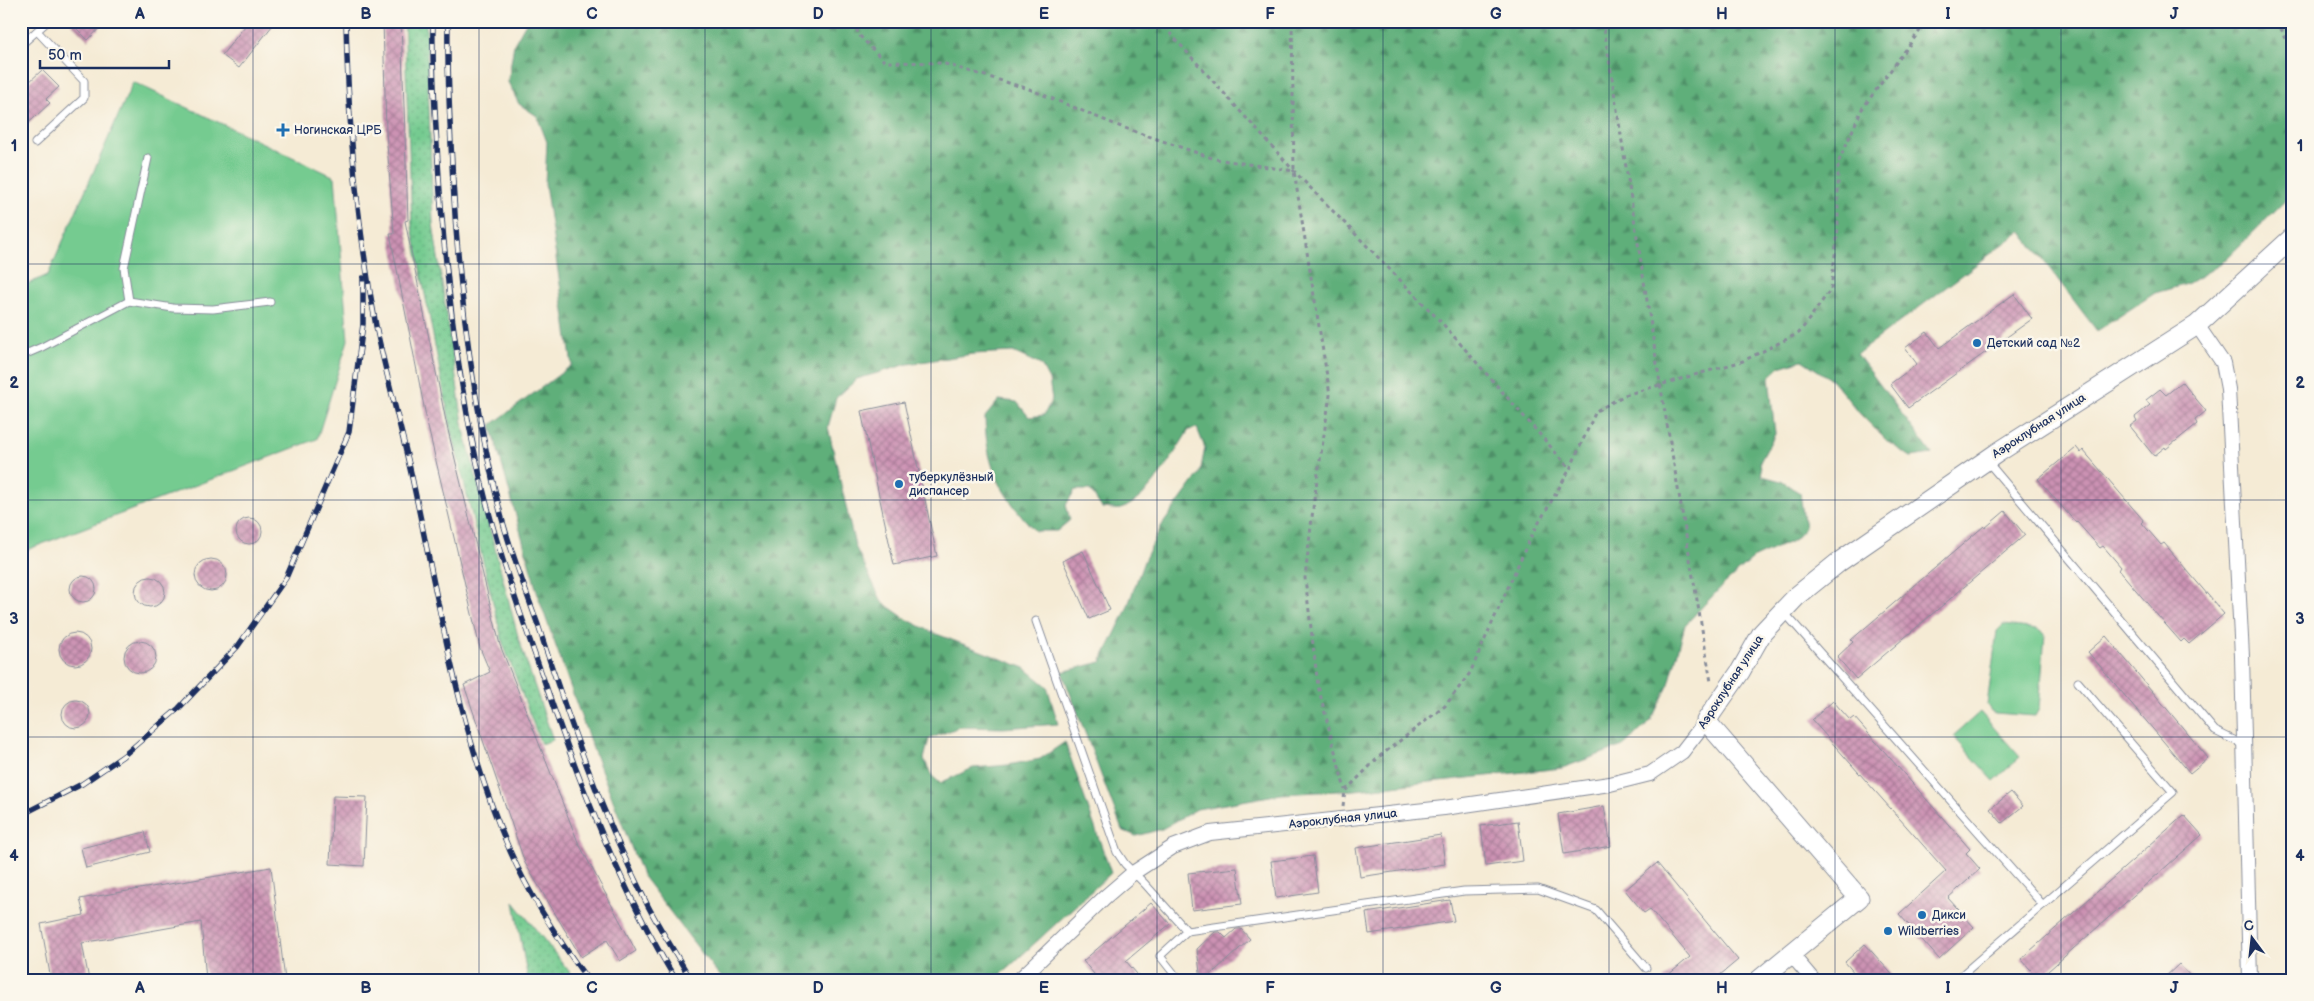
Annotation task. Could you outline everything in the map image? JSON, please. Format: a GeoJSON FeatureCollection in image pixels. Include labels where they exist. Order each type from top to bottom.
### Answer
{"type":"FeatureCollection","features":[{"type":"Feature","properties":{"kind":"street","name":"Аэроклубная улица"},"geometry":{"type":"LineString","coordinates":[[1019,980],[1105,897],[1133,873],[1173,847],[1210,833],[1444,808],[1610,784],[1650,774],[1682,752],[1740,672],[1756,641],[1783,611],[1839,562],[1986,460],[2197,325],[2293,237]]}},
{"type":"Feature","properties":{"kind":"street"},"geometry":{"type":"LineString","coordinates":[[2197,325],[2223,363],[2228,388],[2242,656],[2250,980]]}},
{"type":"Feature","properties":{"kind":"street"},"geometry":{"type":"LineString","coordinates":[[1710,714],[1859,898],[1759,980]]}},
{"type":"Feature","properties":{"kind":"street"},"geometry":{"type":"LineString","coordinates":[[1790,954],[1813,980]]}},
{"type":"Feature","properties":{"kind":"lane"},"geometry":{"type":"LineString","coordinates":[[21,46],[48,21]]}},
{"type":"Feature","properties":{"kind":"lane"},"geometry":{"type":"LineString","coordinates":[[35,143],[84,98],[84,81],[37,31]]}},
{"type":"Feature","properties":{"kind":"lane"},"geometry":{"type":"LineString","coordinates":[[129,301],[124,268],[148,158]]}},
{"type":"Feature","properties":{"kind":"lane"},"geometry":{"type":"LineString","coordinates":[[21,356],[42,348],[129,301],[173,308],[213,309],[270,302]]}},
{"type":"Feature","properties":{"kind":"lane"},"geometry":{"type":"LineString","coordinates":[[1986,460],[2215,731],[2244,744]]}},
{"type":"Feature","properties":{"kind":"lane"},"geometry":{"type":"LineString","coordinates":[[1783,611],[2043,905]]}},
{"type":"Feature","properties":{"kind":"lane"},"geometry":{"type":"LineString","coordinates":[[1036,621],[1117,852],[1125,864],[1187,931]]}},
{"type":"Feature","properties":{"kind":"lane"},"geometry":{"type":"LineString","coordinates":[[1956,980],[2173,792],[2078,682]]}},
{"type":"Feature","properties":{"kind":"lane"},"geometry":{"type":"LineString","coordinates":[[1179,980],[1160,956],[1187,931],[1464,891],[1538,889],[1596,910],[1646,968]]}},
{"type":"Feature","properties":{"kind":"path"},"geometry":{"type":"LineString","coordinates":[[859,21],[857,34],[885,62],[942,64],[1029,89],[1119,126],[1215,158],[1294,171]]}},
{"type":"Feature","properties":{"kind":"path"},"geometry":{"type":"LineString","coordinates":[[1158,21],[1294,171],[1442,323],[1570,468]]}},
{"type":"Feature","properties":{"kind":"path"},"geometry":{"type":"LineString","coordinates":[[1292,21],[1294,171],[1330,394],[1314,500],[1305,578],[1318,686],[1345,791],[1341,819]]}},
{"type":"Feature","properties":{"kind":"path"},"geometry":{"type":"LineString","coordinates":[[1603,21],[1710,714]]}},
{"type":"Feature","properties":{"kind":"path"},"geometry":{"type":"LineString","coordinates":[[1345,791],[1380,756],[1445,706],[1470,673],[1530,538],[1570,468],[1596,411],[1625,395],[1660,383],[1743,361],[1799,333],[1831,289],[1838,229],[1838,163],[1862,109],[1927,21]]}},
{"type":"Feature","properties":{"kind":"path"},"geometry":{"type":"LineString","coordinates":[[2277,21],[2293,52]]}},
{"type":"Feature","properties":{"kind":"green space"},"geometry":{"type":"Polygon","coordinates":[[[404,21],[426,21],[433,224],[464,430],[519,640],[553,740],[541,744],[503,644],[451,429],[412,227],[404,21]]]}},
{"type":"Feature","properties":{"kind":"green space"},"geometry":{"type":"Polygon","coordinates":[[[527,21],[2293,21],[2293,193],[2221,264],[2187,284],[2155,293],[2097,331],[2021,231],[1857,354],[1932,454],[1911,457],[1888,442],[1861,415],[1832,380],[1802,360],[1780,367],[1769,377],[1775,434],[1760,462],[1762,476],[1781,481],[1800,493],[1805,528],[1794,540],[1754,558],[1723,585],[1685,625],[1669,684],[1650,722],[1623,746],[1562,768],[1355,790],[1281,794],[1197,809],[1162,829],[1136,836],[1122,830],[1062,672],[1101,662],[1126,611],[1144,561],[1162,525],[1200,473],[1205,448],[1197,428],[1189,430],[1160,475],[1142,496],[1132,504],[1121,509],[1102,508],[1090,490],[1075,490],[1066,505],[1070,520],[1057,531],[1035,531],[1013,505],[992,466],[988,451],[985,417],[999,400],[1017,402],[1029,417],[1044,415],[1052,399],[1049,380],[1041,365],[1013,352],[973,354],[908,364],[857,379],[836,398],[828,427],[855,546],[882,602],[906,619],[934,633],[1025,668],[1047,686],[1058,724],[1003,728],[959,727],[929,739],[924,759],[932,776],[940,783],[973,768],[1008,765],[1040,759],[1065,742],[1111,873],[995,980],[725,980],[717,973],[642,875],[588,736],[539,599],[491,425],[572,365],[545,184],[547,142],[537,116],[519,104],[508,82],[514,44],[527,21]]]}},
{"type":"Feature","properties":{"kind":"green space"},"geometry":{"type":"Polygon","coordinates":[[[133,82],[335,177],[348,340],[317,439],[21,552],[21,287],[48,275],[133,82]]]}},
{"type":"Feature","properties":{"kind":"green space"},"geometry":{"type":"Polygon","coordinates":[[[2003,625],[2038,629],[2045,634],[2039,709],[2035,716],[1995,713],[1987,705],[1997,631],[2003,625]]]}},
{"type":"Feature","properties":{"kind":"green space"},"geometry":{"type":"Polygon","coordinates":[[[1980,712],[2020,757],[1994,781],[1953,736],[1980,712]]]}},
{"type":"Feature","properties":{"kind":"green space"},"geometry":{"type":"Polygon","coordinates":[[[514,902],[576,980],[528,980],[514,902]]]}},
{"type":"Feature","properties":{"kind":"building"},"geometry":{"type":"Polygon","coordinates":[[[69,21],[106,21],[88,40],[69,21]]]}},
{"type":"Feature","properties":{"kind":"building"},"geometry":{"type":"Polygon","coordinates":[[[249,21],[276,21],[239,68],[222,55],[249,21]]]}},
{"type":"Feature","properties":{"kind":"building"},"geometry":{"type":"Polygon","coordinates":[[[383,21],[401,21],[408,220],[405,221],[447,426],[500,645],[578,842],[636,951],[620,961],[607,940],[581,957],[525,863],[464,685],[490,672],[480,648],[428,427],[390,234],[394,234],[386,131],[383,21]]]}},
{"type":"Feature","properties":{"kind":"building"},"geometry":{"type":"Polygon","coordinates":[[[42,70],[59,87],[46,99],[50,103],[21,130],[21,75],[28,83],[42,70]]]}},
{"type":"Feature","properties":{"kind":"building"},"geometry":{"type":"Polygon","coordinates":[[[2014,294],[2032,319],[1908,408],[1890,384],[1917,364],[1905,348],[1927,332],[1939,348],[2014,294]]]}},
{"type":"Feature","properties":{"kind":"building"},"geometry":{"type":"Polygon","coordinates":[[[2182,382],[2206,411],[2195,420],[2197,424],[2166,449],[2165,447],[2154,456],[2130,426],[2137,421],[2135,417],[2150,405],[2146,400],[2160,389],[2166,395],[2182,382]]]}},
{"type":"Feature","properties":{"kind":"building","name":"туберкулёзный диспансер"},"geometry":{"type":"Polygon","coordinates":[[[904,402],[937,556],[894,565],[861,411],[904,402]]]}},
{"type":"Feature","properties":{"kind":"building"},"geometry":{"type":"Polygon","coordinates":[[[2076,447],[2081,453],[2083,450],[2144,521],[2142,523],[2161,545],[2164,543],[2224,614],[2189,644],[2184,639],[2181,642],[2119,570],[2121,567],[2103,546],[2100,548],[2038,479],[2076,447]]]}},
{"type":"Feature","properties":{"kind":"building"},"geometry":{"type":"Polygon","coordinates":[[[2005,511],[2025,535],[1856,679],[1837,657],[1853,642],[1851,640],[1984,526],[1985,528],[2005,511]]]}},
{"type":"Feature","properties":{"kind":"building"},"geometry":{"type":"Polygon","coordinates":[[[249,518],[258,522],[262,531],[258,540],[249,544],[240,540],[236,531],[240,522],[249,518]]]}},
{"type":"Feature","properties":{"kind":"building"},"geometry":{"type":"Polygon","coordinates":[[[1083,551],[1110,610],[1089,619],[1063,561],[1083,551]]]}},
{"type":"Feature","properties":{"kind":"building"},"geometry":{"type":"Polygon","coordinates":[[[211,559],[217,560],[222,564],[226,569],[226,581],[222,586],[217,590],[211,591],[205,590],[200,586],[196,581],[195,575],[196,569],[200,564],[205,560],[211,559]]]}},
{"type":"Feature","properties":{"kind":"building"},"geometry":{"type":"Polygon","coordinates":[[[83,576],[92,580],[96,589],[92,598],[83,602],[74,598],[70,589],[74,580],[83,576]]]}},
{"type":"Feature","properties":{"kind":"building"},"geometry":{"type":"Polygon","coordinates":[[[150,577],[161,581],[165,592],[161,603],[150,607],[139,603],[135,592],[139,581],[150,577]]]}},
{"type":"Feature","properties":{"kind":"building"},"geometry":{"type":"Polygon","coordinates":[[[75,633],[81,634],[86,638],[90,643],[90,655],[86,660],[81,664],[75,665],[69,664],[64,660],[60,655],[59,649],[60,643],[64,638],[69,634],[75,633]]]}},
{"type":"Feature","properties":{"kind":"building"},"geometry":{"type":"Polygon","coordinates":[[[2106,636],[2208,758],[2190,773],[2088,652],[2106,636]]]}},
{"type":"Feature","properties":{"kind":"building"},"geometry":{"type":"Polygon","coordinates":[[[140,641],[151,646],[156,657],[151,668],[140,673],[129,668],[124,657],[129,646],[140,641]]]}},
{"type":"Feature","properties":{"kind":"building"},"geometry":{"type":"Polygon","coordinates":[[[76,700],[86,704],[90,714],[86,724],[76,728],[66,724],[62,714],[66,704],[76,700]]]}},
{"type":"Feature","properties":{"kind":"building"},"geometry":{"type":"Polygon","coordinates":[[[1833,701],[1850,720],[1854,717],[1970,849],[1966,853],[1980,869],[1948,898],[1974,927],[1939,959],[1899,914],[1946,871],[1812,720],[1833,701]]]}},
{"type":"Feature","properties":{"kind":"building"},"geometry":{"type":"Polygon","coordinates":[[[2011,792],[2023,806],[2002,823],[1990,809],[2011,792]]]}},
{"type":"Feature","properties":{"kind":"building"},"geometry":{"type":"Polygon","coordinates":[[[333,796],[367,797],[364,866],[330,864],[333,796]]]}},
{"type":"Feature","properties":{"kind":"building"},"geometry":{"type":"Polygon","coordinates":[[[1604,806],[1611,846],[1564,854],[1558,814],[1604,806]]]}},
{"type":"Feature","properties":{"kind":"building"},"geometry":{"type":"Polygon","coordinates":[[[2184,815],[2202,835],[2039,979],[2021,959],[2184,815]]]}},
{"type":"Feature","properties":{"kind":"building"},"geometry":{"type":"Polygon","coordinates":[[[1518,821],[1523,861],[1486,866],[1481,826],[1518,821]]]}},
{"type":"Feature","properties":{"kind":"building"},"geometry":{"type":"Polygon","coordinates":[[[145,832],[150,852],[86,868],[81,848],[145,832]]]}},
{"type":"Feature","properties":{"kind":"building"},"geometry":{"type":"Polygon","coordinates":[[[1441,835],[1445,864],[1360,877],[1356,848],[1441,835]]]}},
{"type":"Feature","properties":{"kind":"building"},"geometry":{"type":"Polygon","coordinates":[[[1313,856],[1318,892],[1276,898],[1271,861],[1313,856]]]}},
{"type":"Feature","properties":{"kind":"building"},"geometry":{"type":"Polygon","coordinates":[[[1657,863],[1738,960],[1714,980],[1662,980],[1690,957],[1650,909],[1644,913],[1625,890],[1657,863]]]}},
{"type":"Feature","properties":{"kind":"building"},"geometry":{"type":"Polygon","coordinates":[[[271,867],[285,980],[206,980],[201,922],[82,943],[89,980],[51,980],[41,924],[84,915],[80,899],[271,867]]]}},
{"type":"Feature","properties":{"kind":"building"},"geometry":{"type":"Polygon","coordinates":[[[1237,868],[1242,904],[1192,910],[1188,873],[1237,868]]]}},
{"type":"Feature","properties":{"kind":"building"},"geometry":{"type":"Polygon","coordinates":[[[1450,900],[1454,921],[1369,934],[1366,913],[1450,900]]]}},
{"type":"Feature","properties":{"kind":"building"},"geometry":{"type":"Polygon","coordinates":[[[1151,903],[1170,924],[1126,961],[1142,980],[1099,980],[1083,961],[1151,903]]]}},
{"type":"Feature","properties":{"kind":"building"},"geometry":{"type":"Polygon","coordinates":[[[1236,929],[1241,929],[1250,939],[1205,980],[1201,980],[1197,949],[1215,932],[1220,932],[1226,938],[1236,929]]]}},
{"type":"Feature","properties":{"kind":"building"},"geometry":{"type":"Polygon","coordinates":[[[1865,944],[1897,980],[1860,980],[1845,962],[1865,944]]]}},
{"type":"Feature","properties":{"kind":"building"},"geometry":{"type":"Polygon","coordinates":[[[2179,964],[2194,980],[2162,980],[2179,964]]]}},
{"type":"Feature","properties":{"kind":"railway"},"geometry":{"type":"LineString","coordinates":[[346,21],[351,136],[369,288],[380,346],[410,467],[453,672],[478,763],[510,851],[526,885],[545,917],[588,980]]}},
{"type":"Feature","properties":{"kind":"railway"},"geometry":{"type":"LineString","coordinates":[[433,21],[436,127],[449,292],[468,420],[487,505],[515,596],[559,723],[588,799],[637,910],[676,980]]}},
{"type":"Feature","properties":{"kind":"railway"},"geometry":{"type":"LineString","coordinates":[[448,21],[448,82],[452,162],[463,308],[475,391],[501,515],[562,697],[601,802],[648,906],[691,980]]}},
{"type":"Feature","properties":{"kind":"railway"},"geometry":{"type":"LineString","coordinates":[[21,815],[82,784],[123,756],[179,708],[238,646],[286,578],[349,432],[363,324],[363,278]]}},
{"type":"Feature","properties":{"kind":"place","name":"Ногинская ЦРБ"},"geometry":{"type":"Point","coordinates":[283,130]}},
{"type":"Feature","properties":{"kind":"place","name":"Детский сад №2"},"geometry":{"type":"Point","coordinates":[1977,343]}},
{"type":"Feature","properties":{"kind":"place","name":"туберкулёзный диспансер"},"geometry":{"type":"Point","coordinates":[899,484]}},
{"type":"Feature","properties":{"kind":"place","name":"Дикси"},"geometry":{"type":"Point","coordinates":[1922,915]}},
{"type":"Feature","properties":{"kind":"place","name":"Wildberries"},"geometry":{"type":"Point","coordinates":[1888,931]}}]}
